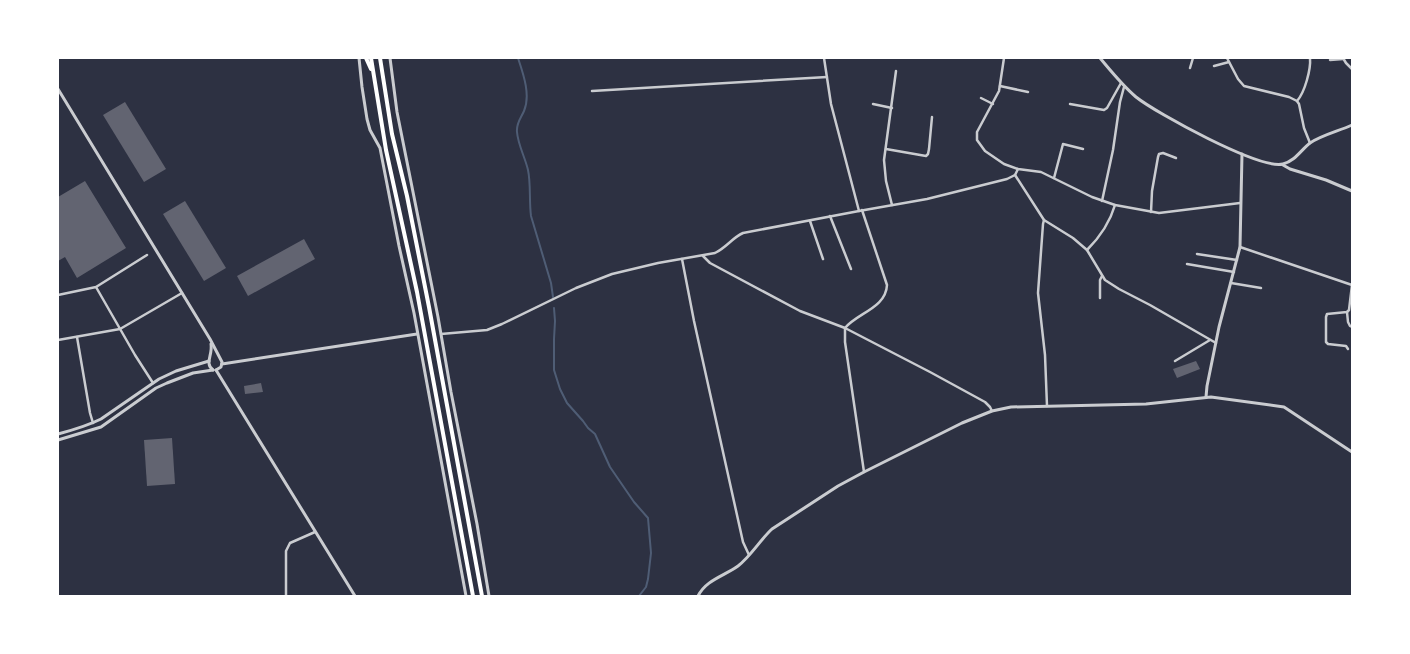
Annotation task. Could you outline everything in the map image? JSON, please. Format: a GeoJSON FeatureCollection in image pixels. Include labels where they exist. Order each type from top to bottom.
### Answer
{"type":"FeatureCollection","features":[{"type":"Feature","properties":{"kind":"main road"},"geometry":{"type":"LineString","coordinates":[[366,58],[374,76]]}},
{"type":"Feature","properties":{"kind":"main road"},"geometry":{"type":"LineString","coordinates":[[371,58],[386,150],[417,292],[473,596]]}},
{"type":"Feature","properties":{"kind":"main road"},"geometry":{"type":"LineString","coordinates":[[380,58],[391,127],[431,314],[482,596]]}},
{"type":"Feature","properties":{"kind":"street"},"geometry":{"type":"LineString","coordinates":[[359,58],[367,119],[370,130],[380,148],[412,303],[466,596]]}},
{"type":"Feature","properties":{"kind":"street"},"geometry":{"type":"LineString","coordinates":[[390,58],[399,126],[422,232],[489,596]]}},
{"type":"Feature","properties":{"kind":"street"},"geometry":{"type":"LineString","coordinates":[[824,58],[835,120],[861,210],[886,285],[886,290],[878,302],[848,324],[846,328],[845,342],[864,472]]}},
{"type":"Feature","properties":{"kind":"street"},"geometry":{"type":"LineString","coordinates":[[1004,58],[1000,86],[993,104],[977,132],[977,140],[992,157],[1018,169],[1041,172],[1102,201],[1151,212],[1169,212],[1240,204]]}},
{"type":"Feature","properties":{"kind":"street"},"geometry":{"type":"LineString","coordinates":[[1100,58],[1124,86],[1149,106],[1215,141],[1242,154],[1264,162],[1282,164],[1290,169],[1326,180],[1352,191]]}},
{"type":"Feature","properties":{"kind":"street"},"geometry":{"type":"LineString","coordinates":[[1190,68],[1193,58]]}},
{"type":"Feature","properties":{"kind":"street"},"geometry":{"type":"LineString","coordinates":[[1227,58],[1244,86],[1289,97],[1297,101],[1310,144]]}},
{"type":"Feature","properties":{"kind":"street"},"geometry":{"type":"LineString","coordinates":[[1297,101],[1302,94],[1308,75],[1310,58]]}},
{"type":"Feature","properties":{"kind":"street"},"geometry":{"type":"LineString","coordinates":[[1330,60],[1343,58],[1352,69]]}},
{"type":"Feature","properties":{"kind":"street"},"geometry":{"type":"LineString","coordinates":[[1214,66],[1229,62]]}},
{"type":"Feature","properties":{"kind":"street"},"geometry":{"type":"LineString","coordinates":[[892,205],[884,166],[896,71]]}},
{"type":"Feature","properties":{"kind":"street"},"geometry":{"type":"LineString","coordinates":[[592,91],[827,77]]}},
{"type":"Feature","properties":{"kind":"street"},"geometry":{"type":"LineString","coordinates":[[1070,104],[1104,110],[1107,108],[1121,82]]}},
{"type":"Feature","properties":{"kind":"street"},"geometry":{"type":"LineString","coordinates":[[1000,86],[1028,92]]}},
{"type":"Feature","properties":{"kind":"street"},"geometry":{"type":"LineString","coordinates":[[1102,201],[1124,86]]}},
{"type":"Feature","properties":{"kind":"street"},"geometry":{"type":"LineString","coordinates":[[58,89],[210,339],[222,364]]}},
{"type":"Feature","properties":{"kind":"street"},"geometry":{"type":"LineString","coordinates":[[981,98],[993,104]]}},
{"type":"Feature","properties":{"kind":"street"},"geometry":{"type":"LineString","coordinates":[[873,104],[892,108]]}},
{"type":"Feature","properties":{"kind":"street"},"geometry":{"type":"LineString","coordinates":[[886,149],[926,156],[929,150],[932,117]]}},
{"type":"Feature","properties":{"kind":"street"},"geometry":{"type":"LineString","coordinates":[[1282,164],[1296,157],[1310,144],[1352,125]]}},
{"type":"Feature","properties":{"kind":"street"},"geometry":{"type":"LineString","coordinates":[[1054,178],[1063,144],[1083,149]]}},
{"type":"Feature","properties":{"kind":"street"},"geometry":{"type":"LineString","coordinates":[[1151,212],[1152,191],[1159,154],[1176,158]]}},
{"type":"Feature","properties":{"kind":"street"},"geometry":{"type":"LineString","coordinates":[[1206,397],[1216,343],[1240,247],[1242,154]]}},
{"type":"Feature","properties":{"kind":"street"},"geometry":{"type":"LineString","coordinates":[[441,334],[487,330],[576,288],[612,274],[658,263],[703,256],[722,250],[734,238],[743,233],[962,191],[1007,179],[1015,175],[1018,169]]}},
{"type":"Feature","properties":{"kind":"street"},"geometry":{"type":"LineString","coordinates":[[1015,175],[1044,220],[1073,238],[1087,250],[1102,276],[1110,284],[1216,343]]}},
{"type":"Feature","properties":{"kind":"street"},"geometry":{"type":"LineString","coordinates":[[1087,250],[1104,228],[1113,214],[1116,205]]}},
{"type":"Feature","properties":{"kind":"street"},"geometry":{"type":"LineString","coordinates":[[830,216],[851,269]]}},
{"type":"Feature","properties":{"kind":"street"},"geometry":{"type":"LineString","coordinates":[[1044,220],[1038,293],[1047,406]]}},
{"type":"Feature","properties":{"kind":"street"},"geometry":{"type":"LineString","coordinates":[[810,221],[823,259]]}},
{"type":"Feature","properties":{"kind":"street"},"geometry":{"type":"LineString","coordinates":[[1240,247],[1352,285],[1349,310],[1347,312],[1348,322],[1352,327]]}},
{"type":"Feature","properties":{"kind":"street"},"geometry":{"type":"LineString","coordinates":[[1197,254],[1237,260]]}},
{"type":"Feature","properties":{"kind":"street"},"geometry":{"type":"LineString","coordinates":[[58,295],[96,287],[148,255]]}},
{"type":"Feature","properties":{"kind":"street"},"geometry":{"type":"LineString","coordinates":[[703,256],[710,263],[785,304],[816,318],[846,328],[930,372],[979,399],[990,407],[992,411]]}},
{"type":"Feature","properties":{"kind":"street"},"geometry":{"type":"LineString","coordinates":[[682,259],[743,542],[749,555]]}},
{"type":"Feature","properties":{"kind":"street"},"geometry":{"type":"LineString","coordinates":[[1187,264],[1234,272]]}},
{"type":"Feature","properties":{"kind":"street"},"geometry":{"type":"LineString","coordinates":[[1100,298],[1100,280],[1102,276]]}},
{"type":"Feature","properties":{"kind":"street"},"geometry":{"type":"LineString","coordinates":[[1231,283],[1261,288]]}},
{"type":"Feature","properties":{"kind":"street"},"geometry":{"type":"LineString","coordinates":[[96,287],[153,383]]}},
{"type":"Feature","properties":{"kind":"street"},"geometry":{"type":"LineString","coordinates":[[58,340],[120,329],[182,293]]}},
{"type":"Feature","properties":{"kind":"street"},"geometry":{"type":"LineString","coordinates":[[1347,312],[1327,314],[1326,342],[1328,344],[1343,345],[1348,349]]}},
{"type":"Feature","properties":{"kind":"street"},"geometry":{"type":"LineString","coordinates":[[58,440],[101,427],[167,382],[192,373],[221,368],[222,364],[417,334]]}},
{"type":"Feature","properties":{"kind":"street"},"geometry":{"type":"LineString","coordinates":[[78,337],[93,423]]}},
{"type":"Feature","properties":{"kind":"street"},"geometry":{"type":"LineString","coordinates":[[210,339],[212,349],[209,367],[214,370],[355,596]]}},
{"type":"Feature","properties":{"kind":"street"},"geometry":{"type":"LineString","coordinates":[[1175,361],[1211,340]]}},
{"type":"Feature","properties":{"kind":"street"},"geometry":{"type":"LineString","coordinates":[[58,434],[101,419],[153,383],[176,371],[215,356],[219,358]]}},
{"type":"Feature","properties":{"kind":"street"},"geometry":{"type":"LineString","coordinates":[[698,596],[708,584],[738,566],[772,529],[838,486],[956,426],[992,411],[1011,407],[1146,404],[1206,397],[1284,407],[1352,452]]}},
{"type":"Feature","properties":{"kind":"street"},"geometry":{"type":"LineString","coordinates":[[286,596],[286,551],[290,543],[315,532]]}},
{"type":"Feature","properties":{"kind":"building"},"geometry":{"type":"Polygon","coordinates":[[[125,102],[166,169],[144,182],[103,115],[125,102]]]}},
{"type":"Feature","properties":{"kind":"building"},"geometry":{"type":"Polygon","coordinates":[[[85,181],[126,248],[77,278],[65,257],[58,261],[58,197],[85,181]]]}},
{"type":"Feature","properties":{"kind":"building"},"geometry":{"type":"Polygon","coordinates":[[[185,201],[226,268],[204,281],[163,214],[185,201]]]}},
{"type":"Feature","properties":{"kind":"building"},"geometry":{"type":"Polygon","coordinates":[[[304,239],[315,259],[248,296],[237,276],[304,239]]]}},
{"type":"Feature","properties":{"kind":"building"},"geometry":{"type":"Polygon","coordinates":[[[1196,361],[1200,369],[1177,378],[1173,369],[1196,361]]]}},
{"type":"Feature","properties":{"kind":"building"},"geometry":{"type":"Polygon","coordinates":[[[261,383],[263,392],[245,394],[244,386],[261,383]]]}},
{"type":"Feature","properties":{"kind":"building"},"geometry":{"type":"Polygon","coordinates":[[[172,438],[175,484],[147,486],[144,440],[172,438]]]}},
{"type":"Feature","properties":{"kind":"waterway"},"geometry":{"type":"LineString","coordinates":[[518,58],[526,84],[527,98],[524,111],[517,126],[517,132],[528,170],[531,216],[551,283],[553,297]]}},
{"type":"Feature","properties":{"kind":"waterway"},"geometry":{"type":"LineString","coordinates":[[554,308],[554,370],[560,389],[567,403],[595,434],[610,467],[634,502],[648,518],[651,553],[646,587],[639,596]]}}]}
